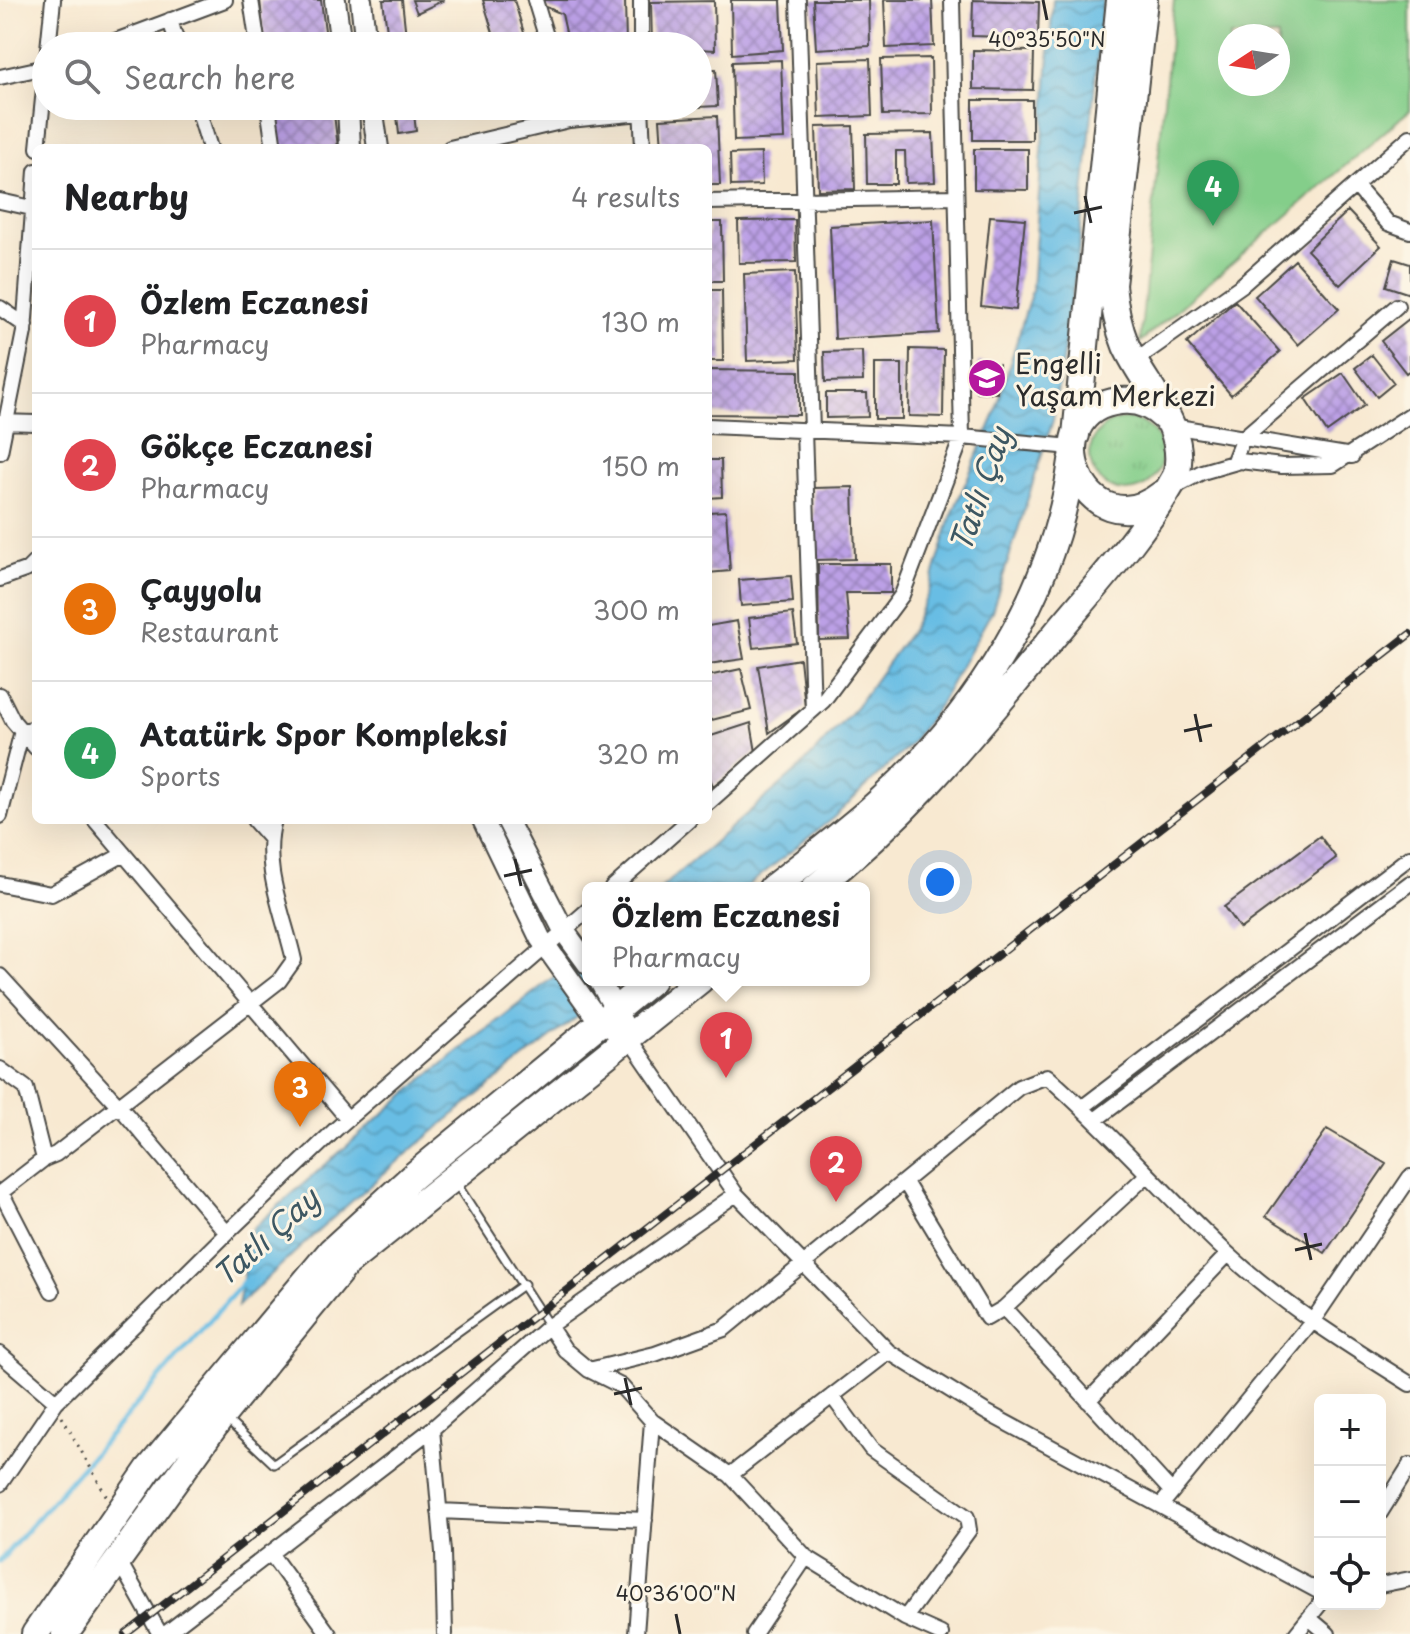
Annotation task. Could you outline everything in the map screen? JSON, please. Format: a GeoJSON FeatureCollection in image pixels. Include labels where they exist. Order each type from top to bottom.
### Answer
{"type":"FeatureCollection","features":[{"type":"Feature","properties":{"kind":"highway"},"geometry":{"type":"LineString","coordinates":[[779,882],[895,787],[987,677],[1018,622],[1048,557],[1068,447],[1120,0]]}},
{"type":"Feature","properties":{"kind":"highway"},"geometry":{"type":"LineString","coordinates":[[822,882],[884,832],[940,774],[1077,608],[1168,490],[1179,462],[1179,448],[1172,426],[1134,361],[1114,309],[1112,285],[1144,0]]}},
{"type":"Feature","properties":{"kind":"highway"},"geometry":{"type":"LineString","coordinates":[[1068,447],[1091,414],[1113,402],[1126,400],[1151,407],[1172,426]]}},
{"type":"Feature","properties":{"kind":"highway"},"geometry":{"type":"LineString","coordinates":[[1068,447],[1083,487],[1105,504],[1132,508],[1146,505],[1168,490]]}},
{"type":"Feature","properties":{"kind":"highway"},"geometry":{"type":"LineString","coordinates":[[35,1634],[149,1469],[331,1251],[413,1176],[644,986]]}},
{"type":"Feature","properties":{"kind":"highway"},"geometry":{"type":"LineString","coordinates":[[65,1634],[222,1416],[346,1264],[692,986]]}},
{"type":"Feature","properties":{"kind":"main road"},"geometry":{"type":"LineString","coordinates":[[335,0],[339,32]]}},
{"type":"Feature","properties":{"kind":"main road"},"geometry":{"type":"LineString","coordinates":[[361,0],[364,32]]}},
{"type":"Feature","properties":{"kind":"main road"},"geometry":{"type":"LineString","coordinates":[[349,120],[350,144]]}},
{"type":"Feature","properties":{"kind":"main road"},"geometry":{"type":"LineString","coordinates":[[374,120],[377,144]]}},
{"type":"Feature","properties":{"kind":"main road"},"geometry":{"type":"LineString","coordinates":[[485,824],[550,950],[582,985]]}},
{"type":"Feature","properties":{"kind":"main road"},"geometry":{"type":"LineString","coordinates":[[509,824],[568,936],[582,956]]}},
{"type":"Feature","properties":{"kind":"main road"},"geometry":{"type":"LineString","coordinates":[[583,986],[628,1037]]}},
{"type":"Feature","properties":{"kind":"main road"},"geometry":{"type":"LineString","coordinates":[[601,986],[608,1014]]}},
{"type":"Feature","properties":{"kind":"street"},"geometry":{"type":"LineString","coordinates":[[49,32],[53,0]]}},
{"type":"Feature","properties":{"kind":"street"},"geometry":{"type":"LineString","coordinates":[[139,32],[225,0]]}},
{"type":"Feature","properties":{"kind":"street"},"geometry":{"type":"LineString","coordinates":[[251,0],[256,32]]}},
{"type":"Feature","properties":{"kind":"street"},"geometry":{"type":"LineString","coordinates":[[535,0],[545,32]]}},
{"type":"Feature","properties":{"kind":"street"},"geometry":{"type":"LineString","coordinates":[[641,0],[641,32]]}},
{"type":"Feature","properties":{"kind":"street"},"geometry":{"type":"LineString","coordinates":[[798,0],[806,199],[813,710]]}},
{"type":"Feature","properties":{"kind":"street"},"geometry":{"type":"LineString","coordinates":[[712,799],[813,710],[902,595],[962,437],[954,197],[952,0]]}},
{"type":"Feature","properties":{"kind":"street"},"geometry":{"type":"LineString","coordinates":[[170,20],[174,32]]}},
{"type":"Feature","properties":{"kind":"street"},"geometry":{"type":"LineString","coordinates":[[0,77],[32,70]]}},
{"type":"Feature","properties":{"kind":"street"},"geometry":{"type":"LineString","coordinates":[[38,144],[40,120]]}},
{"type":"Feature","properties":{"kind":"street"},"geometry":{"type":"LineString","coordinates":[[201,120],[209,144]]}},
{"type":"Feature","properties":{"kind":"street"},"geometry":{"type":"LineString","coordinates":[[270,120],[273,144]]}},
{"type":"Feature","properties":{"kind":"street"},"geometry":{"type":"LineString","coordinates":[[463,144],[544,120]]}},
{"type":"Feature","properties":{"kind":"street"},"geometry":{"type":"LineString","coordinates":[[642,120],[643,144]]}},
{"type":"Feature","properties":{"kind":"street"},"geometry":{"type":"LineString","coordinates":[[1134,361],[1242,285],[1410,137]]}},
{"type":"Feature","properties":{"kind":"street"},"geometry":{"type":"LineString","coordinates":[[1355,185],[1388,223],[1410,231]]}},
{"type":"Feature","properties":{"kind":"street"},"geometry":{"type":"LineString","coordinates":[[712,202],[954,197]]}},
{"type":"Feature","properties":{"kind":"street"},"geometry":{"type":"LineString","coordinates":[[0,201],[32,208]]}},
{"type":"Feature","properties":{"kind":"street"},"geometry":{"type":"LineString","coordinates":[[0,452],[4,422],[28,329],[32,260]]}},
{"type":"Feature","properties":{"kind":"street"},"geometry":{"type":"LineString","coordinates":[[1233,463],[1243,438],[1397,306]]}},
{"type":"Feature","properties":{"kind":"street"},"geometry":{"type":"LineString","coordinates":[[0,308],[28,329]]}},
{"type":"Feature","properties":{"kind":"street"},"geometry":{"type":"LineString","coordinates":[[1168,490],[1202,472],[1233,463],[1333,465],[1352,456],[1410,415]]}},
{"type":"Feature","properties":{"kind":"street"},"geometry":{"type":"LineString","coordinates":[[4,422],[32,423]]}},
{"type":"Feature","properties":{"kind":"street"},"geometry":{"type":"LineString","coordinates":[[712,426],[980,438],[1068,447]]}},
{"type":"Feature","properties":{"kind":"street"},"geometry":{"type":"LineString","coordinates":[[1172,426],[1352,456]]}},
{"type":"Feature","properties":{"kind":"street"},"geometry":{"type":"LineString","coordinates":[[0,579],[32,565]]}},
{"type":"Feature","properties":{"kind":"street"},"geometry":{"type":"LineString","coordinates":[[0,695],[29,730],[0,816]]}},
{"type":"Feature","properties":{"kind":"street"},"geometry":{"type":"LineString","coordinates":[[102,824],[124,854],[348,1119]]}},
{"type":"Feature","properties":{"kind":"street"},"geometry":{"type":"LineString","coordinates":[[258,824],[269,837]]}},
{"type":"Feature","properties":{"kind":"street"},"geometry":{"type":"LineString","coordinates":[[52,1291],[0,1192],[44,1159],[56,1154],[251,1006],[279,981],[294,960],[272,870],[269,837],[273,824]]}},
{"type":"Feature","properties":{"kind":"street"},"geometry":{"type":"LineString","coordinates":[[619,882],[684,824]]}},
{"type":"Feature","properties":{"kind":"street"},"geometry":{"type":"LineString","coordinates":[[0,884],[51,894],[124,854]]}},
{"type":"Feature","properties":{"kind":"street"},"geometry":{"type":"LineString","coordinates":[[1083,1107],[1410,857]]}},
{"type":"Feature","properties":{"kind":"street"},"geometry":{"type":"LineString","coordinates":[[1095,1120],[1410,883]]}},
{"type":"Feature","properties":{"kind":"street"},"geometry":{"type":"LineString","coordinates":[[0,1484],[59,1409],[227,1233],[348,1119],[568,936],[582,918]]}},
{"type":"Feature","properties":{"kind":"street"},"geometry":{"type":"LineString","coordinates":[[0,976],[119,1106],[227,1233]]}},
{"type":"Feature","properties":{"kind":"street"},"geometry":{"type":"LineString","coordinates":[[628,1037],[736,1194],[889,1352],[986,1412],[1162,1504],[1314,1589]]}},
{"type":"Feature","properties":{"kind":"street"},"geometry":{"type":"LineString","coordinates":[[0,1069],[26,1088],[44,1159]]}},
{"type":"Feature","properties":{"kind":"street"},"geometry":{"type":"LineString","coordinates":[[589,1370],[655,1354],[724,1329],[1019,1087],[1047,1076],[1083,1107],[1228,1254],[1312,1322],[1410,1384]]}},
{"type":"Feature","properties":{"kind":"street"},"geometry":{"type":"LineString","coordinates":[[905,1182],[987,1318],[1004,1308],[1147,1175]]}},
{"type":"Feature","properties":{"kind":"street"},"geometry":{"type":"LineString","coordinates":[[1162,1504],[1312,1322],[1410,1177]]}},
{"type":"Feature","properties":{"kind":"street"},"geometry":{"type":"LineString","coordinates":[[119,1561],[162,1634],[432,1429],[549,1326],[736,1194]]}},
{"type":"Feature","properties":{"kind":"street"},"geometry":{"type":"LineString","coordinates":[[1088,1401],[1228,1254]]}},
{"type":"Feature","properties":{"kind":"street"},"geometry":{"type":"LineString","coordinates":[[1004,1308],[1172,1492]]}},
{"type":"Feature","properties":{"kind":"street"},"geometry":{"type":"LineString","coordinates":[[549,1326],[565,1350],[589,1370],[621,1386],[652,1421],[730,1475],[806,1557],[905,1618],[941,1634]]}},
{"type":"Feature","properties":{"kind":"street"},"geometry":{"type":"LineString","coordinates":[[730,1475],[889,1352]]}},
{"type":"Feature","properties":{"kind":"street"},"geometry":{"type":"LineString","coordinates":[[0,1354],[59,1409]]}},
{"type":"Feature","properties":{"kind":"street"},"geometry":{"type":"LineString","coordinates":[[832,1396],[871,1449],[967,1517],[969,1530],[905,1618]]}},
{"type":"Feature","properties":{"kind":"street"},"geometry":{"type":"LineString","coordinates":[[636,1634],[652,1421]]}},
{"type":"Feature","properties":{"kind":"street"},"geometry":{"type":"LineString","coordinates":[[432,1429],[445,1634]]}},
{"type":"Feature","properties":{"kind":"street"},"geometry":{"type":"LineString","coordinates":[[1386,1503],[1410,1465]]}},
{"type":"Feature","properties":{"kind":"street"},"geometry":{"type":"LineString","coordinates":[[439,1511],[645,1520]]}},
{"type":"Feature","properties":{"kind":"street"},"geometry":{"type":"LineString","coordinates":[[270,1553],[329,1634]]}},
{"type":"Feature","properties":{"kind":"street"},"geometry":{"type":"LineString","coordinates":[[754,1634],[806,1557]]}},
{"type":"Feature","properties":{"kind":"street"},"geometry":{"type":"LineString","coordinates":[[1386,1584],[1410,1579]]}},
{"type":"Feature","properties":{"kind":"street"},"geometry":{"type":"LineString","coordinates":[[1296,1634],[1315,1610]]}},
{"type":"Feature","properties":{"kind":"street"},"geometry":{"type":"LineString","coordinates":[[1309,1618],[1328,1634]]}},
{"type":"Feature","properties":{"kind":"lane"},"geometry":{"type":"LineString","coordinates":[[452,1178],[549,1326]]}},
{"type":"Feature","properties":{"kind":"lane"},"geometry":{"type":"LineString","coordinates":[[222,1416],[274,1464],[524,1284]]}},
{"type":"Feature","properties":{"kind":"path"},"geometry":{"type":"LineString","coordinates":[[59,1409],[106,1497]]}},
{"type":"Feature","properties":{"kind":"green space"},"geometry":{"type":"Polygon","coordinates":[[[1174,0],[1410,0],[1410,110],[1140,342],[1174,0]]]}},
{"type":"Feature","properties":{"kind":"green space"},"geometry":{"type":"Polygon","coordinates":[[[1126,419],[1146,425],[1156,435],[1162,455],[1156,475],[1146,485],[1126,491],[1106,485],[1096,475],[1090,455],[1096,435],[1106,425],[1126,419]]]}},
{"type":"Feature","properties":{"kind":"water"},"geometry":{"type":"Polygon","coordinates":[[[1053,0],[1103,0],[1078,257],[1053,420],[992,611],[939,705],[909,746],[833,818],[753,882],[668,882],[800,768],[856,707],[912,629],[928,594],[951,517],[995,414],[1032,290],[1053,0]]]}},
{"type":"Feature","properties":{"kind":"water"},"geometry":{"type":"Polygon","coordinates":[[[582,955],[582,986],[618,986],[427,1137],[238,1306],[252,1229],[422,1080],[582,955]]]}},
{"type":"Feature","properties":{"kind":"building"},"geometry":{"type":"Polygon","coordinates":[[[260,0],[321,0],[325,32],[263,32],[260,0]]]}},
{"type":"Feature","properties":{"kind":"building"},"geometry":{"type":"Polygon","coordinates":[[[383,0],[402,0],[405,32],[387,32],[383,0]]]}},
{"type":"Feature","properties":{"kind":"building"},"geometry":{"type":"Polygon","coordinates":[[[412,0],[444,0],[417,13],[412,0]]]}},
{"type":"Feature","properties":{"kind":"building"},"geometry":{"type":"Polygon","coordinates":[[[483,0],[514,0],[524,32],[493,32],[483,0]]]}},
{"type":"Feature","properties":{"kind":"building"},"geometry":{"type":"Polygon","coordinates":[[[542,0],[625,0],[626,32],[566,32],[562,14],[542,5],[542,0]]]}},
{"type":"Feature","properties":{"kind":"building"},"geometry":{"type":"Polygon","coordinates":[[[731,0],[781,0],[783,50],[732,54],[731,0]]]}},
{"type":"Feature","properties":{"kind":"building"},"geometry":{"type":"Polygon","coordinates":[[[813,0],[869,0],[870,46],[816,49],[813,0]]]}},
{"type":"Feature","properties":{"kind":"building"},"geometry":{"type":"Polygon","coordinates":[[[884,0],[932,0],[934,46],[886,48],[884,0]]]}},
{"type":"Feature","properties":{"kind":"building"},"geometry":{"type":"Polygon","coordinates":[[[973,0],[1039,2],[1038,38],[972,36],[973,0]]]}},
{"type":"Feature","properties":{"kind":"building"},"geometry":{"type":"Polygon","coordinates":[[[714,1],[715,50],[712,50],[712,32],[652,32],[651,2],[714,1]]]}},
{"type":"Feature","properties":{"kind":"building"},"geometry":{"type":"Polygon","coordinates":[[[973,50],[1034,51],[1033,90],[973,89],[973,50]]]}},
{"type":"Feature","properties":{"kind":"building"},"geometry":{"type":"Polygon","coordinates":[[[931,58],[932,114],[883,115],[881,59],[931,58]]]}},
{"type":"Feature","properties":{"kind":"building"},"geometry":{"type":"Polygon","coordinates":[[[870,59],[872,116],[819,118],[817,61],[870,59]]]}},
{"type":"Feature","properties":{"kind":"building"},"geometry":{"type":"Polygon","coordinates":[[[781,60],[784,139],[734,141],[732,62],[781,60]]]}},
{"type":"Feature","properties":{"kind":"building"},"geometry":{"type":"Polygon","coordinates":[[[712,69],[716,69],[718,106],[712,106],[712,69]]]}},
{"type":"Feature","properties":{"kind":"building"},"geometry":{"type":"Polygon","coordinates":[[[973,100],[1032,100],[1032,140],[973,140],[973,100]]]}},
{"type":"Feature","properties":{"kind":"building"},"geometry":{"type":"Polygon","coordinates":[[[712,116],[717,116],[720,185],[712,185],[712,144],[662,144],[660,120],[712,120],[712,116]]]}},
{"type":"Feature","properties":{"kind":"building"},"geometry":{"type":"Polygon","coordinates":[[[274,120],[335,120],[338,144],[277,144],[274,120]]]}},
{"type":"Feature","properties":{"kind":"building"},"geometry":{"type":"Polygon","coordinates":[[[398,120],[415,120],[416,131],[399,134],[398,120]]]}},
{"type":"Feature","properties":{"kind":"building"},"geometry":{"type":"Polygon","coordinates":[[[853,126],[855,189],[818,190],[816,127],[853,126]]]}},
{"type":"Feature","properties":{"kind":"building"},"geometry":{"type":"Polygon","coordinates":[[[933,133],[935,182],[906,183],[905,151],[896,151],[896,184],[867,184],[866,134],[933,133]]]}},
{"type":"Feature","properties":{"kind":"building"},"geometry":{"type":"Polygon","coordinates":[[[974,149],[1028,149],[1028,190],[974,189],[974,149]]]}},
{"type":"Feature","properties":{"kind":"building"},"geometry":{"type":"Polygon","coordinates":[[[761,153],[762,185],[731,186],[730,154],[761,153]]]}},
{"type":"Feature","properties":{"kind":"building"},"geometry":{"type":"Polygon","coordinates":[[[1348,211],[1381,246],[1340,285],[1307,250],[1348,211]]]}},
{"type":"Feature","properties":{"kind":"building"},"geometry":{"type":"Polygon","coordinates":[[[990,216],[1025,219],[1016,310],[981,306],[990,216]]]}},
{"type":"Feature","properties":{"kind":"building"},"geometry":{"type":"Polygon","coordinates":[[[795,220],[796,262],[739,263],[738,221],[795,220]]]}},
{"type":"Feature","properties":{"kind":"building"},"geometry":{"type":"Polygon","coordinates":[[[933,220],[939,333],[835,339],[830,226],[933,220]]]}},
{"type":"Feature","properties":{"kind":"building"},"geometry":{"type":"Polygon","coordinates":[[[712,222],[722,222],[723,281],[712,281],[712,222]]]}},
{"type":"Feature","properties":{"kind":"building"},"geometry":{"type":"Polygon","coordinates":[[[1394,259],[1410,264],[1410,294],[1386,286],[1394,259]]]}},
{"type":"Feature","properties":{"kind":"building"},"geometry":{"type":"Polygon","coordinates":[[[1295,260],[1339,309],[1298,345],[1255,296],[1295,260]]]}},
{"type":"Feature","properties":{"kind":"building"},"geometry":{"type":"Polygon","coordinates":[[[795,272],[798,359],[747,361],[744,274],[795,272]]]}},
{"type":"Feature","properties":{"kind":"building"},"geometry":{"type":"Polygon","coordinates":[[[712,290],[722,290],[723,361],[712,361],[712,290]]]}},
{"type":"Feature","properties":{"kind":"building"},"geometry":{"type":"Polygon","coordinates":[[[1235,301],[1280,352],[1231,395],[1187,343],[1235,301]]]}},
{"type":"Feature","properties":{"kind":"building"},"geometry":{"type":"Polygon","coordinates":[[[1410,318],[1410,370],[1406,373],[1381,341],[1410,318]]]}},
{"type":"Feature","properties":{"kind":"building"},"geometry":{"type":"Polygon","coordinates":[[[910,349],[944,350],[943,417],[909,416],[910,349]]]}},
{"type":"Feature","properties":{"kind":"building"},"geometry":{"type":"Polygon","coordinates":[[[862,351],[863,381],[825,382],[824,352],[862,351]]]}},
{"type":"Feature","properties":{"kind":"building"},"geometry":{"type":"Polygon","coordinates":[[[1372,355],[1394,383],[1377,397],[1355,368],[1372,355]]]}},
{"type":"Feature","properties":{"kind":"building","name":"Engelli Yaşam Merkezi"},"geometry":{"type":"Polygon","coordinates":[[[978,362],[999,364],[997,393],[976,392],[978,362]]]}},
{"type":"Feature","properties":{"kind":"building"},"geometry":{"type":"Polygon","coordinates":[[[875,364],[902,364],[902,419],[875,419],[875,364]]]}},
{"type":"Feature","properties":{"kind":"building"},"geometry":{"type":"Polygon","coordinates":[[[712,370],[799,371],[799,415],[712,414],[712,370]]]}},
{"type":"Feature","properties":{"kind":"building"},"geometry":{"type":"Polygon","coordinates":[[[1343,373],[1365,405],[1327,432],[1305,399],[1343,373]]]}},
{"type":"Feature","properties":{"kind":"building"},"geometry":{"type":"Polygon","coordinates":[[[826,393],[867,393],[868,417],[826,418],[826,393]]]}},
{"type":"Feature","properties":{"kind":"building"},"geometry":{"type":"Polygon","coordinates":[[[712,460],[721,460],[722,497],[712,498],[712,460]]]}},
{"type":"Feature","properties":{"kind":"building"},"geometry":{"type":"Polygon","coordinates":[[[853,487],[855,559],[815,560],[813,488],[853,487]]]}},
{"type":"Feature","properties":{"kind":"building"},"geometry":{"type":"Polygon","coordinates":[[[726,511],[730,571],[712,573],[712,512],[726,511]]]}},
{"type":"Feature","properties":{"kind":"building"},"geometry":{"type":"Polygon","coordinates":[[[818,564],[891,564],[891,593],[846,593],[850,639],[819,640],[818,564]]]}},
{"type":"Feature","properties":{"kind":"building"},"geometry":{"type":"Polygon","coordinates":[[[791,576],[793,602],[741,606],[739,580],[791,576]]]}},
{"type":"Feature","properties":{"kind":"building"},"geometry":{"type":"Polygon","coordinates":[[[793,613],[797,643],[753,648],[749,618],[793,613]]]}},
{"type":"Feature","properties":{"kind":"building"},"geometry":{"type":"Polygon","coordinates":[[[737,621],[744,659],[712,663],[712,625],[737,621]]]}},
{"type":"Feature","properties":{"kind":"building"},"geometry":{"type":"Polygon","coordinates":[[[800,659],[805,707],[769,733],[758,666],[800,659]]]}},
{"type":"Feature","properties":{"kind":"building"},"geometry":{"type":"Polygon","coordinates":[[[741,669],[751,710],[712,720],[712,675],[741,669]]]}},
{"type":"Feature","properties":{"kind":"building"},"geometry":{"type":"Polygon","coordinates":[[[751,723],[756,752],[713,786],[712,783],[712,736],[751,723]]]}},
{"type":"Feature","properties":{"kind":"building"},"geometry":{"type":"Polygon","coordinates":[[[1320,836],[1336,858],[1240,929],[1224,907],[1320,836]]]}},
{"type":"Feature","properties":{"kind":"building"},"geometry":{"type":"Polygon","coordinates":[[[1327,1129],[1386,1164],[1325,1253],[1266,1216],[1327,1129]]]}},
{"type":"Feature","properties":{"kind":"waterway","name":"Tatlı Çay"},"geometry":{"type":"LineString","coordinates":[[0,1561],[246,1279]]}},
{"type":"Feature","properties":{"kind":"railway"},"geometry":{"type":"LineString","coordinates":[[126,1634],[1410,634]]}},
{"type":"Feature","properties":{"kind":"place","name":"Atatürk Spor Kompleksi"},"geometry":{"type":"Point","coordinates":[1213,226]}},
{"type":"Feature","properties":{"kind":"place","name":"Engelli Yaşam Merkezi"},"geometry":{"type":"Point","coordinates":[987,378]}},
{"type":"Feature","properties":{"kind":"place","name":"Özlem Eczanesi"},"geometry":{"type":"Point","coordinates":[726,1078]}},
{"type":"Feature","properties":{"kind":"place","name":"Çayyolu"},"geometry":{"type":"Point","coordinates":[300,1127]}},
{"type":"Feature","properties":{"kind":"place","name":"Gökçe Eczanesi"},"geometry":{"type":"Point","coordinates":[836,1202]}}]}
